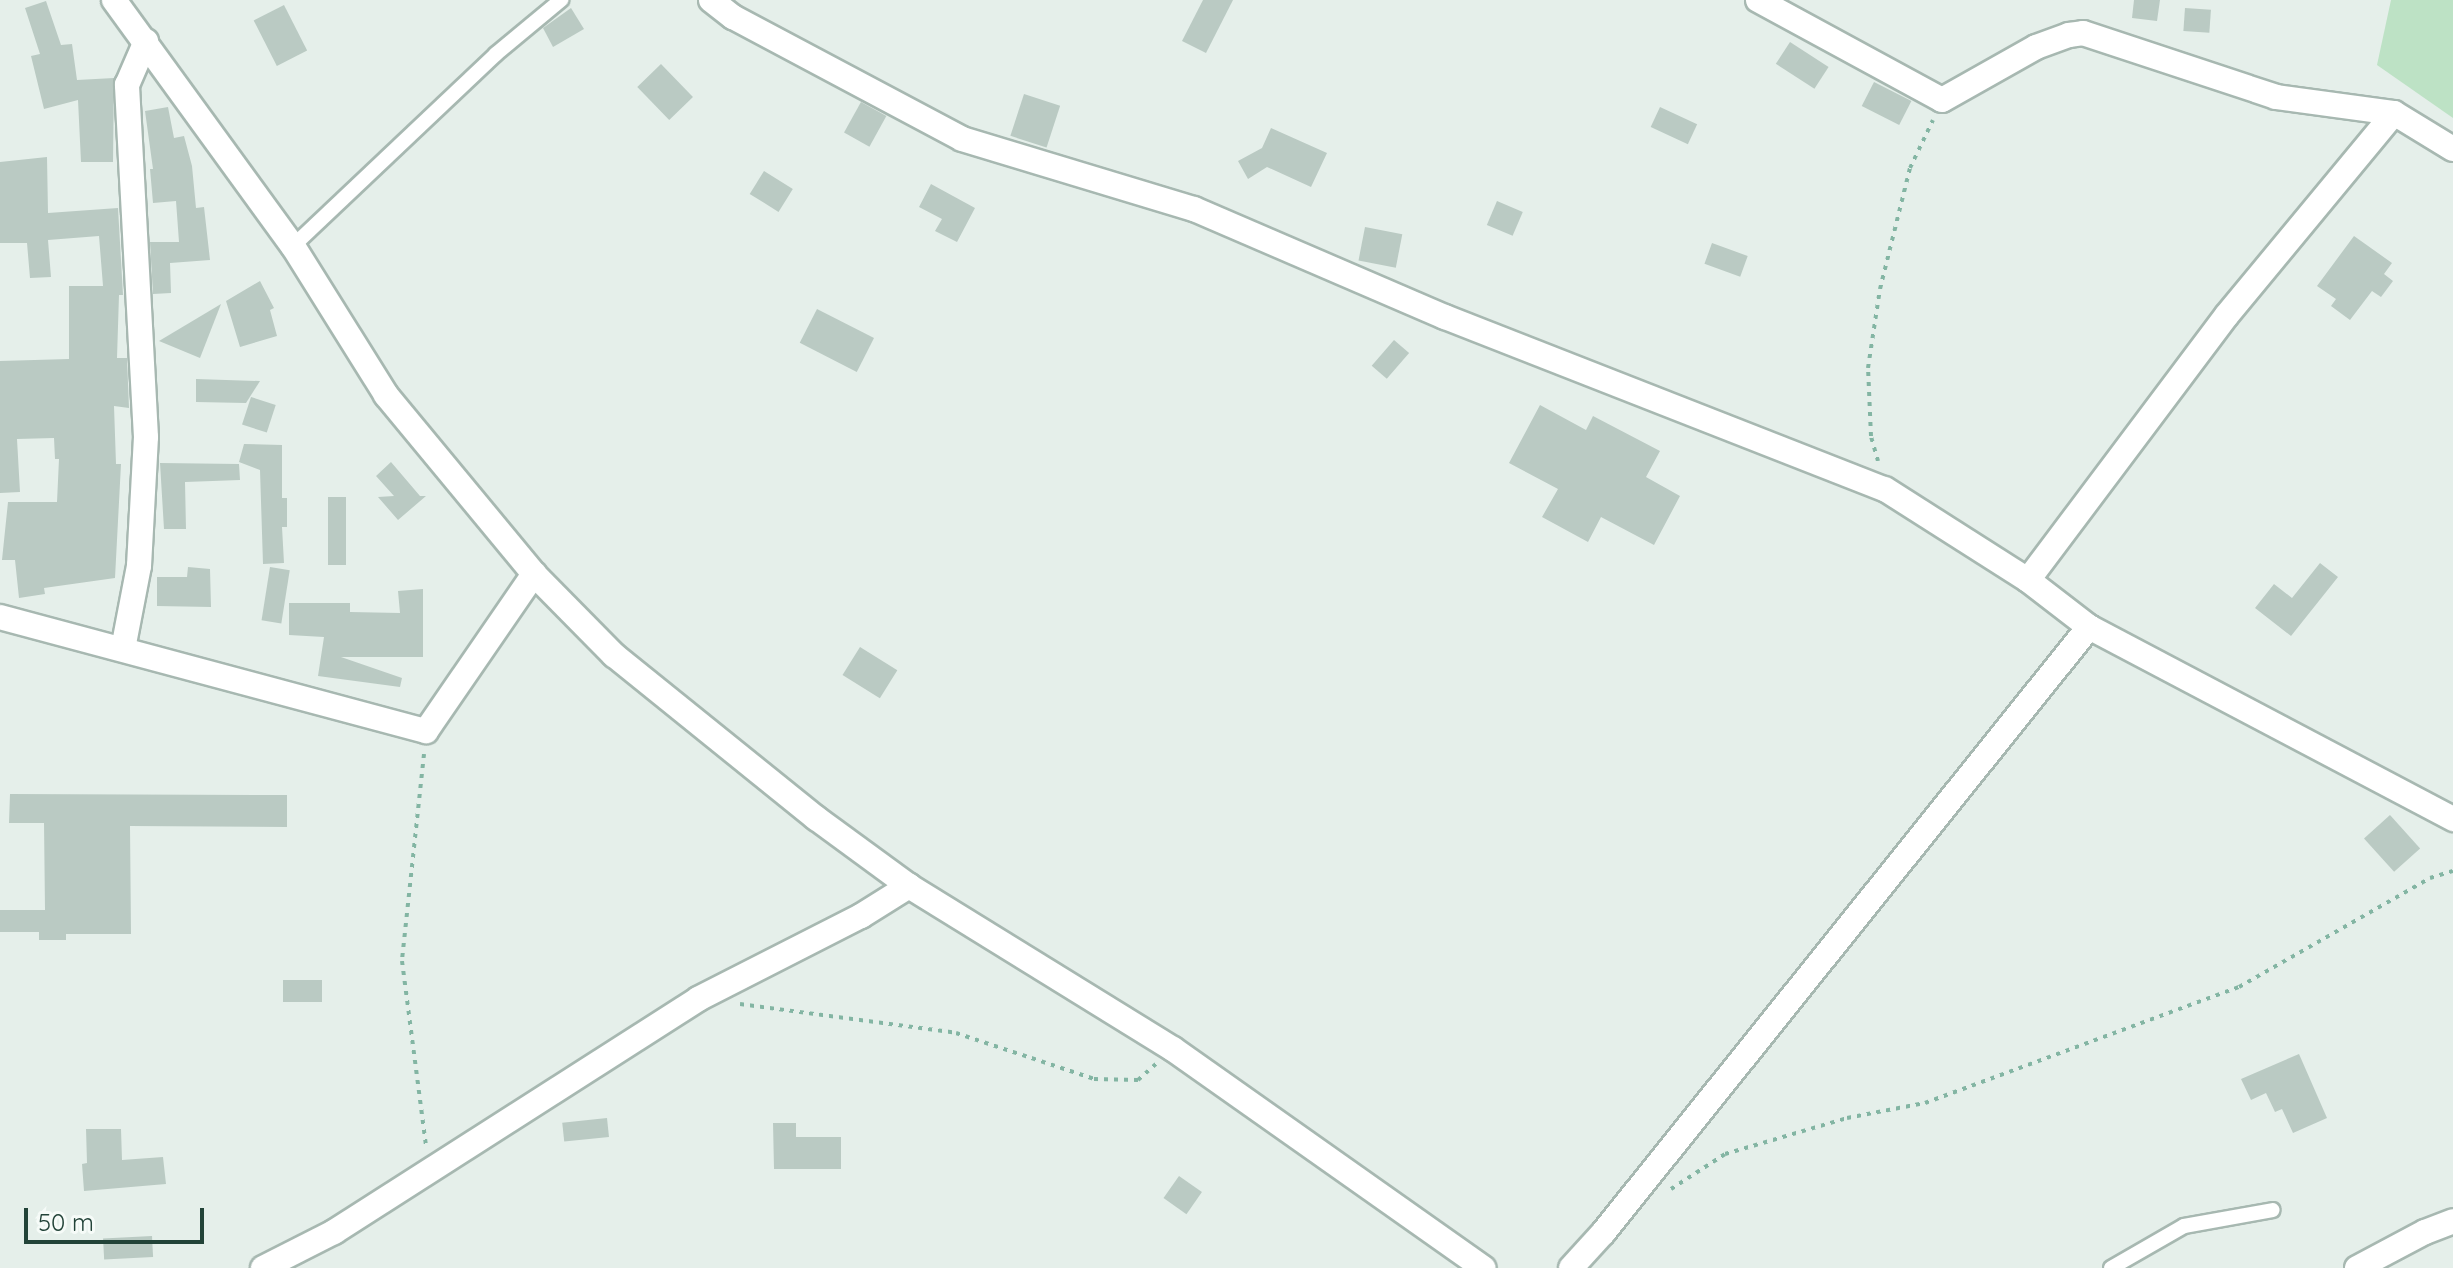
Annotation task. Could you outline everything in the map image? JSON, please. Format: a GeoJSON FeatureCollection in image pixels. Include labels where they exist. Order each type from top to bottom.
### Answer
{"type":"FeatureCollection","features":[{"type":"Feature","properties":{"kind":"street"},"geometry":{"type":"LineString","coordinates":[[711,0],[733,17],[962,139],[1194,209],[1445,317],[1885,489],[2028,580],[2089,627],[2453,819]]}},
{"type":"Feature","properties":{"kind":"street"},"geometry":{"type":"LineString","coordinates":[[1758,0],[1942,100],[2036,47],[2083,33],[2276,97],[2394,113],[2453,149]]}},
{"type":"Feature","properties":{"kind":"street"},"geometry":{"type":"LineString","coordinates":[[121,2],[293,246],[386,395],[534,574],[614,655],[816,818],[909,886],[1173,1049],[1484,1268]]}},
{"type":"Feature","properties":{"kind":"street"},"geometry":{"type":"LineString","coordinates":[[123,649],[139,566],[146,437],[127,85],[146,41]]}},
{"type":"Feature","properties":{"kind":"street"},"geometry":{"type":"LineString","coordinates":[[2028,580],[2218,327],[2394,113]]}},
{"type":"Feature","properties":{"kind":"street"},"geometry":{"type":"LineString","coordinates":[[0,617],[426,731],[534,574]]}},
{"type":"Feature","properties":{"kind":"street"},"geometry":{"type":"LineString","coordinates":[[1571,1268],[1603,1233],[2089,627]]}},
{"type":"Feature","properties":{"kind":"street"},"geometry":{"type":"LineString","coordinates":[[263,1268],[334,1232],[698,999],[861,916],[909,886]]}},
{"type":"Feature","properties":{"kind":"street"},"geometry":{"type":"LineString","coordinates":[[2357,1268],[2425,1232],[2453,1221]]}},
{"type":"Feature","properties":{"kind":"lane"},"geometry":{"type":"LineString","coordinates":[[293,246],[496,54],[561,0]]}},
{"type":"Feature","properties":{"kind":"lane"},"geometry":{"type":"LineString","coordinates":[[2111,1268],[2184,1226],[2273,1210]]}},
{"type":"Feature","properties":{"kind":"path"},"geometry":{"type":"LineString","coordinates":[[1885,489],[1871,436],[1868,368],[1880,289],[1910,168],[1942,100]]}},
{"type":"Feature","properties":{"kind":"path"},"geometry":{"type":"LineString","coordinates":[[426,731],[402,961],[429,1169]]}},
{"type":"Feature","properties":{"kind":"path"},"geometry":{"type":"LineString","coordinates":[[1664,1193],[1725,1154],[1847,1118],[1925,1103],[2239,987],[2430,878],[2453,871]]}},
{"type":"Feature","properties":{"kind":"path"},"geometry":{"type":"LineString","coordinates":[[698,999],[956,1033],[1094,1079],[1138,1080],[1173,1049]]}},
{"type":"Feature","properties":{"kind":"green space"},"geometry":{"type":"Polygon","coordinates":[[[2391,0],[2453,0],[2453,118],[2377,65],[2391,0]]]}},
{"type":"Feature","properties":{"kind":"building"},"geometry":{"type":"Polygon","coordinates":[[[1203,0],[1233,0],[1206,53],[1182,41],[1203,0]]]}},
{"type":"Feature","properties":{"kind":"building"},"geometry":{"type":"Polygon","coordinates":[[[2134,0],[2160,0],[2157,21],[2132,18],[2134,0]]]}},
{"type":"Feature","properties":{"kind":"building"},"geometry":{"type":"Polygon","coordinates":[[[46,1],[61,45],[72,44],[77,80],[114,78],[113,162],[81,162],[78,100],[44,109],[31,56],[40,54],[25,8],[46,1]]]}},
{"type":"Feature","properties":{"kind":"building"},"geometry":{"type":"Polygon","coordinates":[[[284,5],[307,50],[277,66],[254,20],[284,5]]]}},
{"type":"Feature","properties":{"kind":"building"},"geometry":{"type":"Polygon","coordinates":[[[571,8],[584,29],[553,47],[543,28],[571,8]]]}},
{"type":"Feature","properties":{"kind":"building"},"geometry":{"type":"Polygon","coordinates":[[[2185,8],[2211,10],[2209,33],[2183,31],[2185,8]]]}},
{"type":"Feature","properties":{"kind":"building"},"geometry":{"type":"Polygon","coordinates":[[[1790,42],[1829,67],[1814,89],[1776,64],[1790,42]]]}},
{"type":"Feature","properties":{"kind":"building"},"geometry":{"type":"Polygon","coordinates":[[[661,64],[693,97],[669,120],[637,87],[661,64]]]}},
{"type":"Feature","properties":{"kind":"building"},"geometry":{"type":"Polygon","coordinates":[[[1874,82],[1911,101],[1899,125],[1862,106],[1874,82]]]}},
{"type":"Feature","properties":{"kind":"building"},"geometry":{"type":"Polygon","coordinates":[[[1024,94],[1060,106],[1047,148],[1010,136],[1024,94]]]}},
{"type":"Feature","properties":{"kind":"building"},"geometry":{"type":"Polygon","coordinates":[[[861,102],[886,116],[869,147],[844,133],[861,102]]]}},
{"type":"Feature","properties":{"kind":"building"},"geometry":{"type":"Polygon","coordinates":[[[168,107],[174,138],[184,136],[192,166],[196,208],[204,207],[210,260],[170,263],[171,293],[153,294],[150,242],[179,242],[176,201],[153,203],[150,169],[153,169],[145,111],[168,107]]]}},
{"type":"Feature","properties":{"kind":"building"},"geometry":{"type":"Polygon","coordinates":[[[1660,107],[1697,124],[1688,144],[1651,127],[1660,107]]]}},
{"type":"Feature","properties":{"kind":"building"},"geometry":{"type":"Polygon","coordinates":[[[1271,128],[1327,153],[1311,187],[1267,167],[1248,179],[1238,161],[1262,148],[1271,128]]]}},
{"type":"Feature","properties":{"kind":"building"},"geometry":{"type":"Polygon","coordinates":[[[47,157],[48,213],[118,208],[123,295],[119,295],[117,358],[127,358],[129,408],[114,406],[116,464],[121,464],[115,578],[44,588],[45,594],[19,598],[15,560],[2,560],[8,502],[57,502],[59,459],[55,459],[54,438],[17,439],[20,492],[0,493],[0,361],[69,359],[69,286],[103,286],[99,236],[48,240],[51,277],[30,278],[27,243],[0,243],[0,162],[47,157]]]}},
{"type":"Feature","properties":{"kind":"building"},"geometry":{"type":"Polygon","coordinates":[[[764,171],[793,189],[779,212],[750,194],[764,171]]]}},
{"type":"Feature","properties":{"kind":"building"},"geometry":{"type":"Polygon","coordinates":[[[931,184],[975,208],[957,242],[935,231],[942,219],[919,207],[931,184]]]}},
{"type":"Feature","properties":{"kind":"building"},"geometry":{"type":"Polygon","coordinates":[[[1497,201],[1523,212],[1513,236],[1487,225],[1497,201]]]}},
{"type":"Feature","properties":{"kind":"building"},"geometry":{"type":"Polygon","coordinates":[[[1365,227],[1402,234],[1396,268],[1359,260],[1365,227]]]}},
{"type":"Feature","properties":{"kind":"building"},"geometry":{"type":"Polygon","coordinates":[[[2354,236],[2392,263],[2384,274],[2393,281],[2381,297],[2372,291],[2350,320],[2331,306],[2336,299],[2317,286],[2354,236]]]}},
{"type":"Feature","properties":{"kind":"building"},"geometry":{"type":"Polygon","coordinates":[[[1712,243],[1748,256],[1740,277],[1704,264],[1712,243]]]}},
{"type":"Feature","properties":{"kind":"building"},"geometry":{"type":"Polygon","coordinates":[[[260,281],[274,308],[270,310],[277,336],[240,347],[226,301],[260,281]]]}},
{"type":"Feature","properties":{"kind":"building"},"geometry":{"type":"Polygon","coordinates":[[[221,304],[200,358],[159,341],[221,304]]]}},
{"type":"Feature","properties":{"kind":"building"},"geometry":{"type":"Polygon","coordinates":[[[817,309],[874,338],[857,372],[800,343],[817,309]]]}},
{"type":"Feature","properties":{"kind":"building"},"geometry":{"type":"Polygon","coordinates":[[[1394,340],[1409,353],[1387,379],[1372,366],[1394,340]]]}},
{"type":"Feature","properties":{"kind":"building"},"geometry":{"type":"Polygon","coordinates":[[[196,379],[260,381],[246,403],[196,402],[196,379]]]}},
{"type":"Feature","properties":{"kind":"building"},"geometry":{"type":"Polygon","coordinates":[[[251,397],[276,405],[267,433],[242,425],[251,397]]]}},
{"type":"Feature","properties":{"kind":"building"},"geometry":{"type":"Polygon","coordinates":[[[1540,405],[1586,430],[1593,416],[1660,451],[1646,477],[1680,496],[1654,545],[1601,517],[1588,542],[1542,517],[1558,489],[1509,463],[1540,405]]]}},
{"type":"Feature","properties":{"kind":"building"},"geometry":{"type":"Polygon","coordinates":[[[244,444],[282,445],[282,498],[287,498],[287,527],[282,527],[284,563],[263,564],[260,470],[239,462],[244,444]]]}},
{"type":"Feature","properties":{"kind":"building"},"geometry":{"type":"Polygon","coordinates":[[[391,462],[420,496],[426,496],[398,520],[378,497],[394,496],[376,476],[391,462]]]}},
{"type":"Feature","properties":{"kind":"building"},"geometry":{"type":"Polygon","coordinates":[[[160,463],[239,464],[240,480],[185,482],[186,529],[164,529],[160,463]]]}},
{"type":"Feature","properties":{"kind":"building"},"geometry":{"type":"Polygon","coordinates":[[[328,497],[346,497],[346,565],[328,565],[328,497]]]}},
{"type":"Feature","properties":{"kind":"building"},"geometry":{"type":"Polygon","coordinates":[[[2320,563],[2338,577],[2291,636],[2255,608],[2274,584],[2292,598],[2320,563]]]}},
{"type":"Feature","properties":{"kind":"building"},"geometry":{"type":"Polygon","coordinates":[[[188,567],[210,569],[211,607],[157,606],[157,577],[187,577],[188,567]]]}},
{"type":"Feature","properties":{"kind":"building"},"geometry":{"type":"Polygon","coordinates":[[[270,567],[290,570],[281,623],[262,620],[270,567]]]}},
{"type":"Feature","properties":{"kind":"building"},"geometry":{"type":"Polygon","coordinates":[[[423,589],[423,657],[341,657],[402,678],[400,687],[318,676],[324,637],[289,635],[289,603],[350,603],[350,612],[400,613],[398,591],[423,589]]]}},
{"type":"Feature","properties":{"kind":"building"},"geometry":{"type":"Polygon","coordinates":[[[860,647],[897,670],[880,698],[843,675],[860,647]]]}},
{"type":"Feature","properties":{"kind":"building"},"geometry":{"type":"Polygon","coordinates":[[[10,794],[287,795],[287,827],[130,826],[131,934],[66,934],[66,940],[39,940],[39,932],[0,932],[0,910],[45,910],[44,823],[9,823],[10,794]]]}},
{"type":"Feature","properties":{"kind":"building"},"geometry":{"type":"Polygon","coordinates":[[[2390,815],[2420,848],[2394,872],[2364,838],[2390,815]]]}},
{"type":"Feature","properties":{"kind":"building"},"geometry":{"type":"Polygon","coordinates":[[[283,980],[322,980],[322,1002],[283,1002],[283,980]]]}},
{"type":"Feature","properties":{"kind":"building"},"geometry":{"type":"Polygon","coordinates":[[[2299,1054],[2327,1118],[2293,1133],[2282,1109],[2275,1112],[2266,1093],[2251,1100],[2241,1079],[2299,1054]]]}},
{"type":"Feature","properties":{"kind":"building"},"geometry":{"type":"Polygon","coordinates":[[[607,1118],[609,1137],[564,1142],[562,1123],[607,1118]]]}},
{"type":"Feature","properties":{"kind":"building"},"geometry":{"type":"Polygon","coordinates":[[[773,1123],[796,1123],[796,1137],[841,1137],[841,1169],[774,1169],[773,1123]]]}},
{"type":"Feature","properties":{"kind":"building"},"geometry":{"type":"Polygon","coordinates":[[[86,1129],[121,1129],[122,1160],[163,1157],[166,1184],[84,1191],[82,1164],[87,1163],[86,1129]]]}},
{"type":"Feature","properties":{"kind":"building"},"geometry":{"type":"Polygon","coordinates":[[[1179,1176],[1202,1192],[1186,1214],[1164,1198],[1179,1176]]]}},
{"type":"Feature","properties":{"kind":"building"},"geometry":{"type":"Polygon","coordinates":[[[152,1236],[153,1257],[104,1260],[103,1239],[152,1236]]]}}]}
